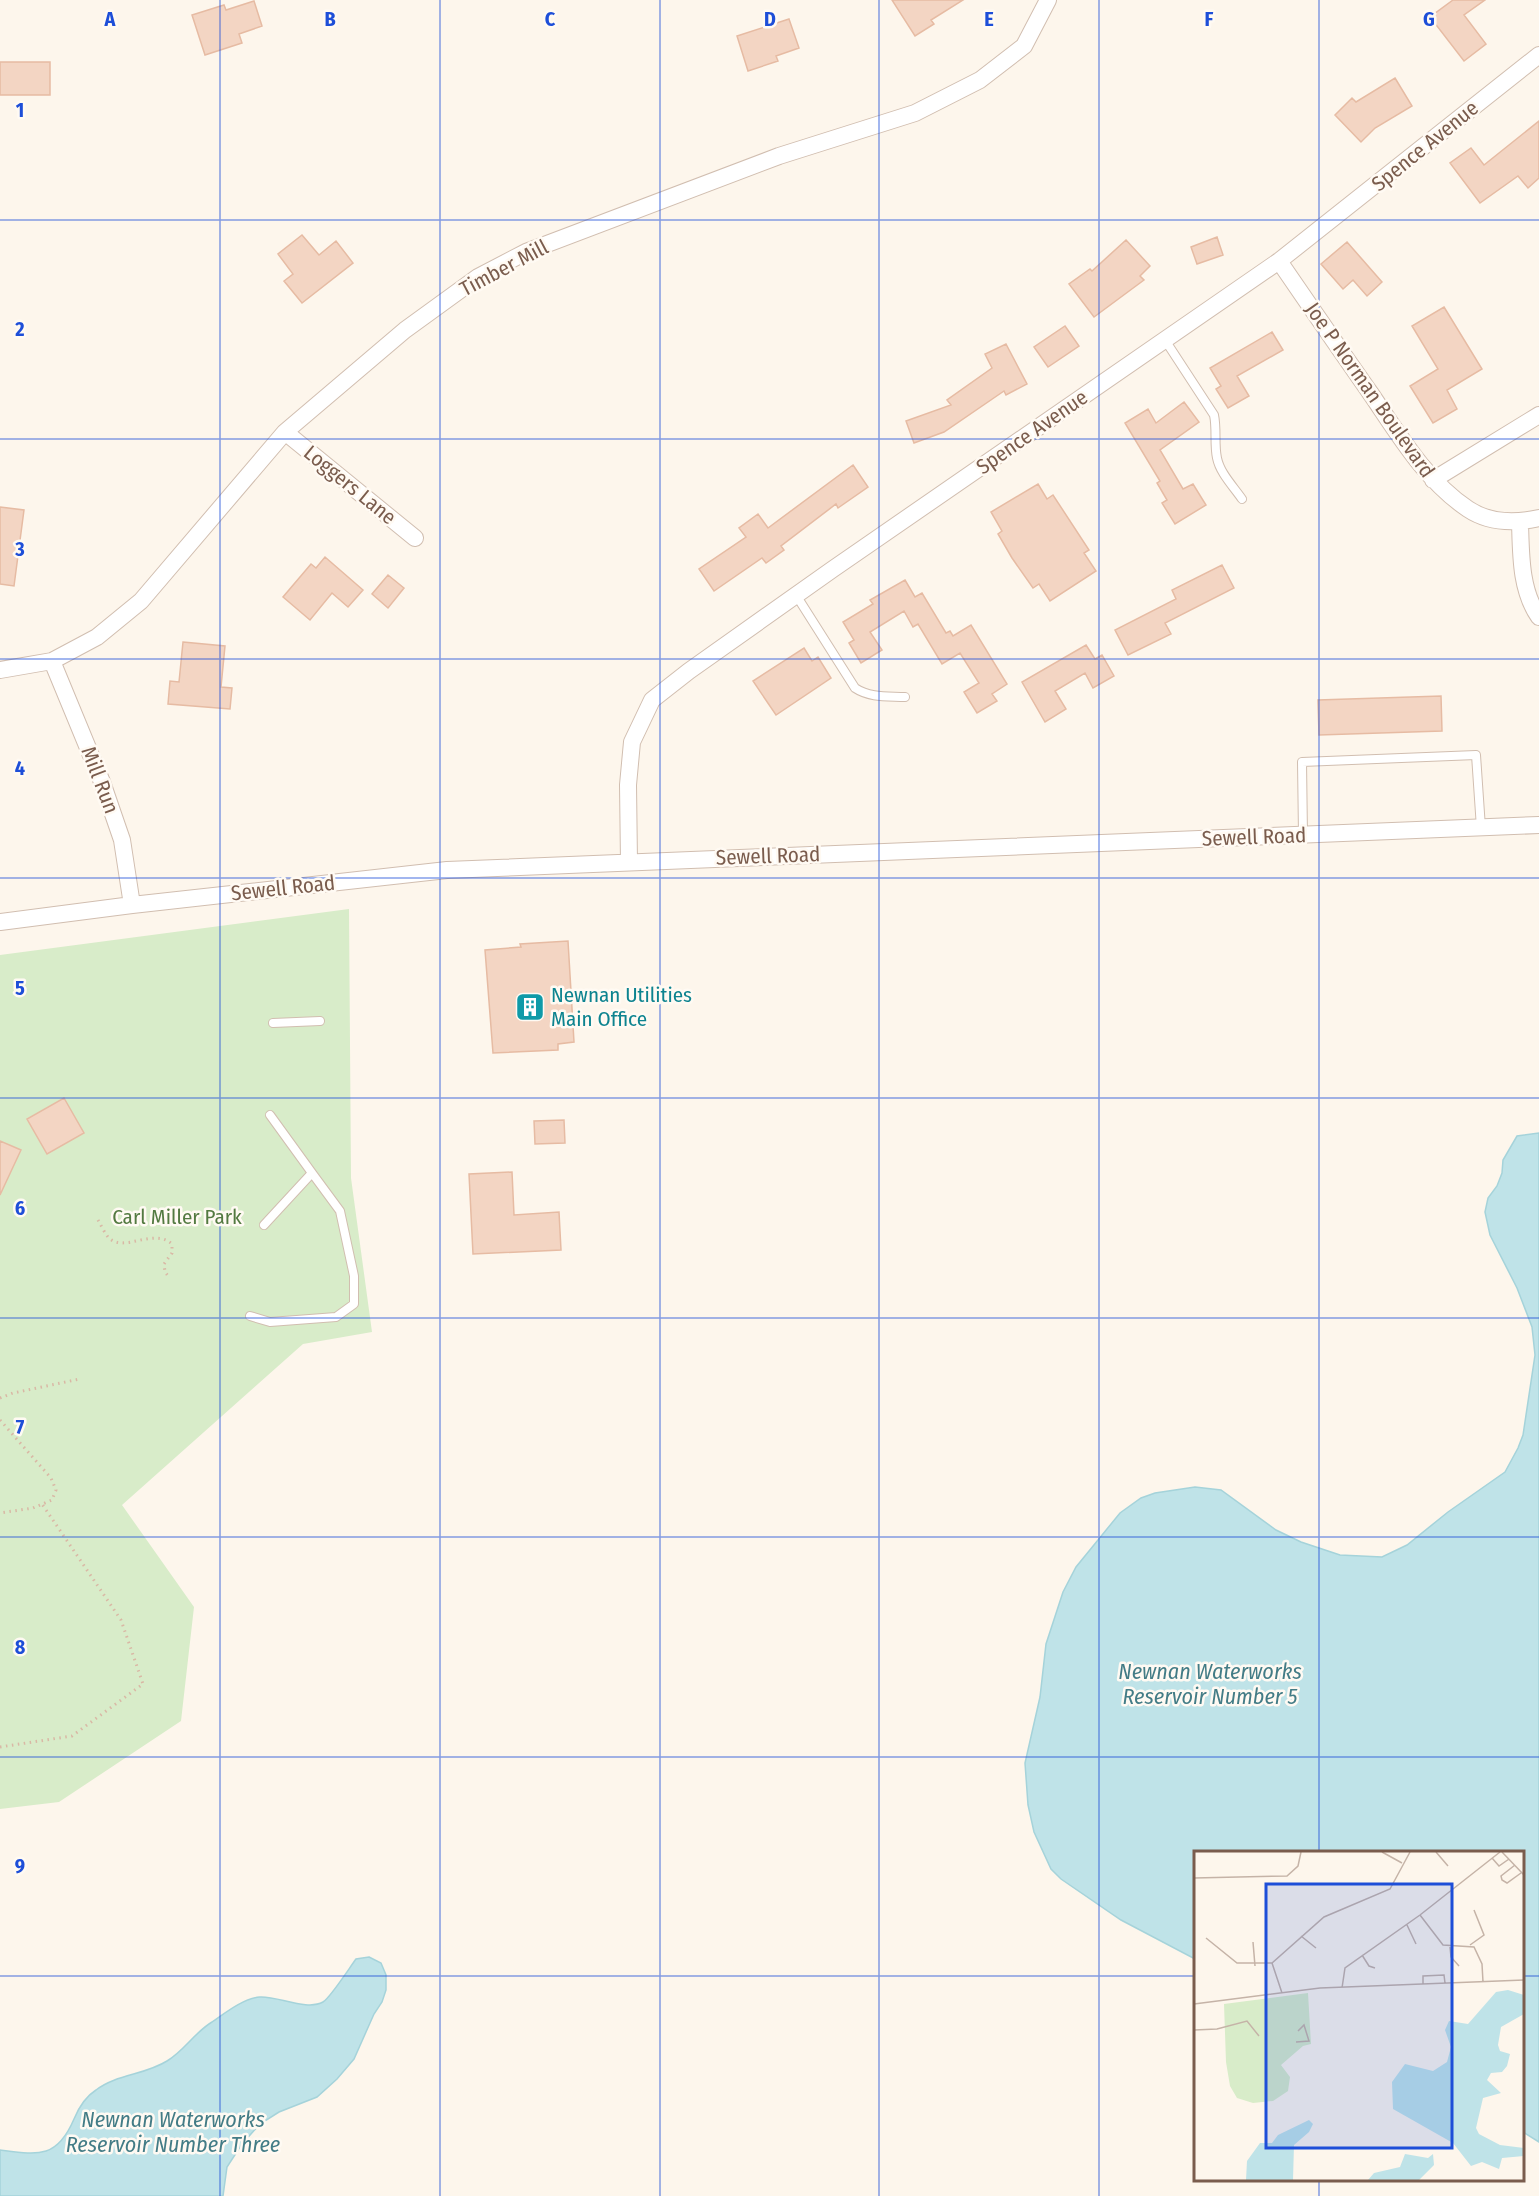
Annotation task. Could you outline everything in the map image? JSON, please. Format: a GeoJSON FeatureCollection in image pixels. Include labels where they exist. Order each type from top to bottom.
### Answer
{"type":"FeatureCollection","features":[{"type":"Feature","properties":{"kind":"street","name":"Timber Mill"},"geometry":{"type":"LineString","coordinates":[[0,670],[52,660],[97,637],[141,601],[285,432],[405,330],[478,277],[526,252],[638,208],[778,156],[924,108],[980,80],[1023,46],[1048,0]]}},
{"type":"Feature","properties":{"kind":"street","name":"Spence Avenue"},"geometry":{"type":"LineString","coordinates":[[629,862],[628,785],[632,742],[652,700],[689,670],[796,595],[1279,261],[1539,55]]}},
{"type":"Feature","properties":{"kind":"street","name":"Joe P Norman Boulevard"},"geometry":{"type":"LineString","coordinates":[[1279,261],[1397,432],[1433,480],[1469,510],[1490,519],[1520,522],[1539,518]]}},
{"type":"Feature","properties":{"kind":"street"},"geometry":{"type":"LineString","coordinates":[[1433,480],[1539,415]]}},
{"type":"Feature","properties":{"kind":"street","name":"Loggers Lane"},"geometry":{"type":"LineString","coordinates":[[285,432],[415,538]]}},
{"type":"Feature","properties":{"kind":"street"},"geometry":{"type":"LineString","coordinates":[[1520,522],[1522,570],[1539,617]]}},
{"type":"Feature","properties":{"kind":"street","name":"Mill Run"},"geometry":{"type":"LineString","coordinates":[[52,660],[102,782],[122,840],[132,904]]}},
{"type":"Feature","properties":{"kind":"street","name":"Sewell Road"},"geometry":{"type":"LineString","coordinates":[[0,922],[132,904],[447,870],[1539,825]]}},
{"type":"Feature","properties":{"kind":"lane"},"geometry":{"type":"LineString","coordinates":[[1165,340],[1214,415],[1217,458],[1220,467],[1242,499]]}},
{"type":"Feature","properties":{"kind":"lane"},"geometry":{"type":"LineString","coordinates":[[796,595],[855,688],[864,694],[873,696],[905,697]]}},
{"type":"Feature","properties":{"kind":"lane"},"geometry":{"type":"LineString","coordinates":[[1303,835],[1302,762],[1476,755],[1481,828]]}},
{"type":"Feature","properties":{"kind":"lane"},"geometry":{"type":"LineString","coordinates":[[273,1023],[320,1021]]}},
{"type":"Feature","properties":{"kind":"lane"},"geometry":{"type":"LineString","coordinates":[[250,1316],[270,1322],[336,1317],[354,1304],[354,1276],[340,1211],[270,1115]]}},
{"type":"Feature","properties":{"kind":"lane"},"geometry":{"type":"LineString","coordinates":[[264,1225],[312,1173]]}},
{"type":"Feature","properties":{"kind":"path"},"geometry":{"type":"LineString","coordinates":[[98,1220],[109,1238],[118,1243],[151,1238],[166,1239],[172,1244],[172,1253],[164,1264],[168,1276]]}},
{"type":"Feature","properties":{"kind":"path"},"geometry":{"type":"LineString","coordinates":[[0,1398],[80,1378]]}},
{"type":"Feature","properties":{"kind":"path"},"geometry":{"type":"LineString","coordinates":[[0,1420],[51,1478],[56,1490],[52,1500],[33,1508],[0,1513]]}},
{"type":"Feature","properties":{"kind":"path"},"geometry":{"type":"LineString","coordinates":[[0,1747],[72,1736],[143,1684],[121,1620],[42,1504]]}},
{"type":"Feature","properties":{"kind":"green space","name":"Carl Miller Park"},"geometry":{"type":"Polygon","coordinates":[[[349,909],[351,1178],[372,1332],[303,1344],[122,1505],[194,1607],[181,1721],[59,1802],[0,1809],[0,955],[349,909]]]}},
{"type":"Feature","properties":{"kind":"water","name":"Newnan Waterworks Reservoir Number 5"},"geometry":{"type":"Polygon","coordinates":[[[1539,1133],[1539,2142],[1524,2133],[1524,1851],[1194,1851],[1194,1958],[1121,1920],[1061,1879],[1051,1869],[1034,1832],[1028,1805],[1025,1763],[1040,1697],[1046,1644],[1063,1592],[1076,1567],[1120,1513],[1141,1498],[1155,1493],[1195,1487],[1221,1490],[1276,1530],[1301,1542],[1340,1555],[1382,1557],[1407,1545],[1448,1512],[1505,1472],[1523,1435],[1535,1355],[1532,1327],[1517,1288],[1490,1235],[1485,1212],[1488,1198],[1497,1186],[1502,1173],[1503,1160],[1517,1136],[1539,1133]]]}},
{"type":"Feature","properties":{"kind":"water","name":"Newnan Waterworks Reservoir Number Three"},"geometry":{"type":"Polygon","coordinates":[[[369,1957],[381,1963],[386,1975],[386,1990],[354,2059],[317,2097],[279,2112],[260,2124],[242,2144],[227,2167],[223,2196],[0,2196],[0,2150],[36,2153],[53,2148],[61,2141],[86,2099],[104,2085],[167,2061],[206,2026],[248,2000],[267,1997],[309,2005],[323,2002],[356,1959],[369,1957]]]}},
{"type":"Feature","properties":{"kind":"building"},"geometry":{"type":"Polygon","coordinates":[[[892,0],[963,0],[931,20],[934,24],[915,36],[892,0]]]}},
{"type":"Feature","properties":{"kind":"building"},"geometry":{"type":"Polygon","coordinates":[[[1453,0],[1485,0],[1464,15],[1486,44],[1464,61],[1430,17],[1453,0]]]}},
{"type":"Feature","properties":{"kind":"building"},"geometry":{"type":"Polygon","coordinates":[[[254,1],[262,26],[239,34],[242,43],[205,55],[192,15],[224,5],[226,10],[254,1]]]}},
{"type":"Feature","properties":{"kind":"building"},"geometry":{"type":"Polygon","coordinates":[[[789,19],[799,48],[776,56],[778,61],[748,71],[737,36],[789,19]]]}},
{"type":"Feature","properties":{"kind":"building"},"geometry":{"type":"Polygon","coordinates":[[[0,62],[50,62],[50,95],[0,95],[0,62]]]}},
{"type":"Feature","properties":{"kind":"building"},"geometry":{"type":"Polygon","coordinates":[[[1395,78],[1412,106],[1375,128],[1361,142],[1335,115],[1352,98],[1356,102],[1395,78]]]}},
{"type":"Feature","properties":{"kind":"building"},"geometry":{"type":"Polygon","coordinates":[[[1539,121],[1539,178],[1528,188],[1518,176],[1480,203],[1450,163],[1471,148],[1484,165],[1539,121]]]}},
{"type":"Feature","properties":{"kind":"building"},"geometry":{"type":"Polygon","coordinates":[[[302,235],[319,255],[336,241],[353,263],[302,303],[284,281],[293,274],[278,254],[302,235]]]}},
{"type":"Feature","properties":{"kind":"building"},"geometry":{"type":"Polygon","coordinates":[[[1217,237],[1223,255],[1197,264],[1191,247],[1217,237]]]}},
{"type":"Feature","properties":{"kind":"building"},"geometry":{"type":"Polygon","coordinates":[[[1126,240],[1150,266],[1140,276],[1144,280],[1094,317],[1069,284],[1090,269],[1092,271],[1126,240]]]}},
{"type":"Feature","properties":{"kind":"building"},"geometry":{"type":"Polygon","coordinates":[[[1347,242],[1382,282],[1367,296],[1353,280],[1343,289],[1321,264],[1347,242]]]}},
{"type":"Feature","properties":{"kind":"building"},"geometry":{"type":"Polygon","coordinates":[[[1444,307],[1482,369],[1447,390],[1457,409],[1433,423],[1410,386],[1438,369],[1412,326],[1444,307]]]}},
{"type":"Feature","properties":{"kind":"building"},"geometry":{"type":"Polygon","coordinates":[[[1065,326],[1079,346],[1048,367],[1034,347],[1065,326]]]}},
{"type":"Feature","properties":{"kind":"building"},"geometry":{"type":"Polygon","coordinates":[[[1272,332],[1283,350],[1237,376],[1249,396],[1228,408],[1216,389],[1221,386],[1210,368],[1272,332]]]}},
{"type":"Feature","properties":{"kind":"building"},"geometry":{"type":"Polygon","coordinates":[[[1006,344],[1027,384],[1006,395],[1004,391],[944,432],[914,443],[906,421],[951,405],[947,400],[992,368],[985,354],[1006,344]]]}},
{"type":"Feature","properties":{"kind":"building"},"geometry":{"type":"Polygon","coordinates":[[[1184,402],[1199,422],[1160,450],[1183,489],[1193,484],[1206,505],[1175,524],[1162,503],[1167,500],[1157,483],[1160,481],[1125,423],[1148,409],[1156,423],[1184,402]]]}},
{"type":"Feature","properties":{"kind":"building"},"geometry":{"type":"Polygon","coordinates":[[[853,465],[868,487],[838,508],[836,504],[781,546],[784,550],[766,563],[762,558],[714,591],[699,569],[746,537],[739,528],[758,514],[768,528],[853,465]]]}},
{"type":"Feature","properties":{"kind":"building"},"geometry":{"type":"Polygon","coordinates":[[[1038,484],[1047,499],[1053,495],[1089,550],[1084,553],[1096,571],[1050,601],[1039,584],[1033,588],[1012,558],[998,534],[1002,531],[991,512],[1038,484]]]}},
{"type":"Feature","properties":{"kind":"building"},"geometry":{"type":"Polygon","coordinates":[[[0,507],[24,510],[14,586],[0,584],[0,507]]]}},
{"type":"Feature","properties":{"kind":"building"},"geometry":{"type":"Polygon","coordinates":[[[325,557],[363,590],[348,607],[332,593],[310,620],[283,597],[311,564],[316,568],[325,557]]]}},
{"type":"Feature","properties":{"kind":"building"},"geometry":{"type":"Polygon","coordinates":[[[1222,565],[1234,588],[1165,623],[1171,634],[1128,655],[1115,630],[1176,599],[1172,590],[1222,565]]]}},
{"type":"Feature","properties":{"kind":"building"},"geometry":{"type":"Polygon","coordinates":[[[388,575],[404,588],[388,608],[372,594],[388,575]]]}},
{"type":"Feature","properties":{"kind":"building"},"geometry":{"type":"Polygon","coordinates":[[[905,580],[915,597],[922,593],[946,633],[950,631],[953,636],[971,625],[1007,684],[992,694],[997,701],[977,713],[964,692],[979,683],[960,653],[942,664],[918,624],[913,627],[904,611],[870,632],[882,650],[861,663],[849,643],[854,640],[843,622],[873,604],[870,600],[905,580]]]}},
{"type":"Feature","properties":{"kind":"building"},"geometry":{"type":"Polygon","coordinates":[[[183,642],[225,646],[221,687],[232,688],[230,709],[168,704],[170,681],[179,682],[183,642]]]}},
{"type":"Feature","properties":{"kind":"building"},"geometry":{"type":"Polygon","coordinates":[[[1086,645],[1095,659],[1102,655],[1114,676],[1093,688],[1085,673],[1055,691],[1066,709],[1045,722],[1022,682],[1086,645]]]}},
{"type":"Feature","properties":{"kind":"building"},"geometry":{"type":"Polygon","coordinates":[[[804,648],[812,661],[818,657],[831,678],[776,715],[753,681],[804,648]]]}},
{"type":"Feature","properties":{"kind":"building"},"geometry":{"type":"Polygon","coordinates":[[[1441,696],[1442,731],[1319,735],[1318,700],[1441,696]]]}},
{"type":"Feature","properties":{"kind":"building","name":"Newnan Utilities Main Office"},"geometry":{"type":"Polygon","coordinates":[[[568,941],[574,1042],[558,1044],[558,1050],[493,1053],[485,950],[521,947],[520,944],[568,941]]]}},
{"type":"Feature","properties":{"kind":"building"},"geometry":{"type":"Polygon","coordinates":[[[64,1098],[84,1133],[47,1154],[27,1119],[64,1098]]]}},
{"type":"Feature","properties":{"kind":"building"},"geometry":{"type":"Polygon","coordinates":[[[564,1120],[565,1143],[535,1144],[534,1121],[564,1120]]]}},
{"type":"Feature","properties":{"kind":"building"},"geometry":{"type":"Polygon","coordinates":[[[0,1141],[21,1150],[0,1195],[0,1141]]]}},
{"type":"Feature","properties":{"kind":"building"},"geometry":{"type":"Polygon","coordinates":[[[512,1172],[514,1215],[559,1212],[561,1250],[473,1254],[469,1174],[512,1172]]]}},
{"type":"Feature","properties":{"kind":"place","name":"Newnan Utilities Main Office"},"geometry":{"type":"Point","coordinates":[530,1007]}}]}
